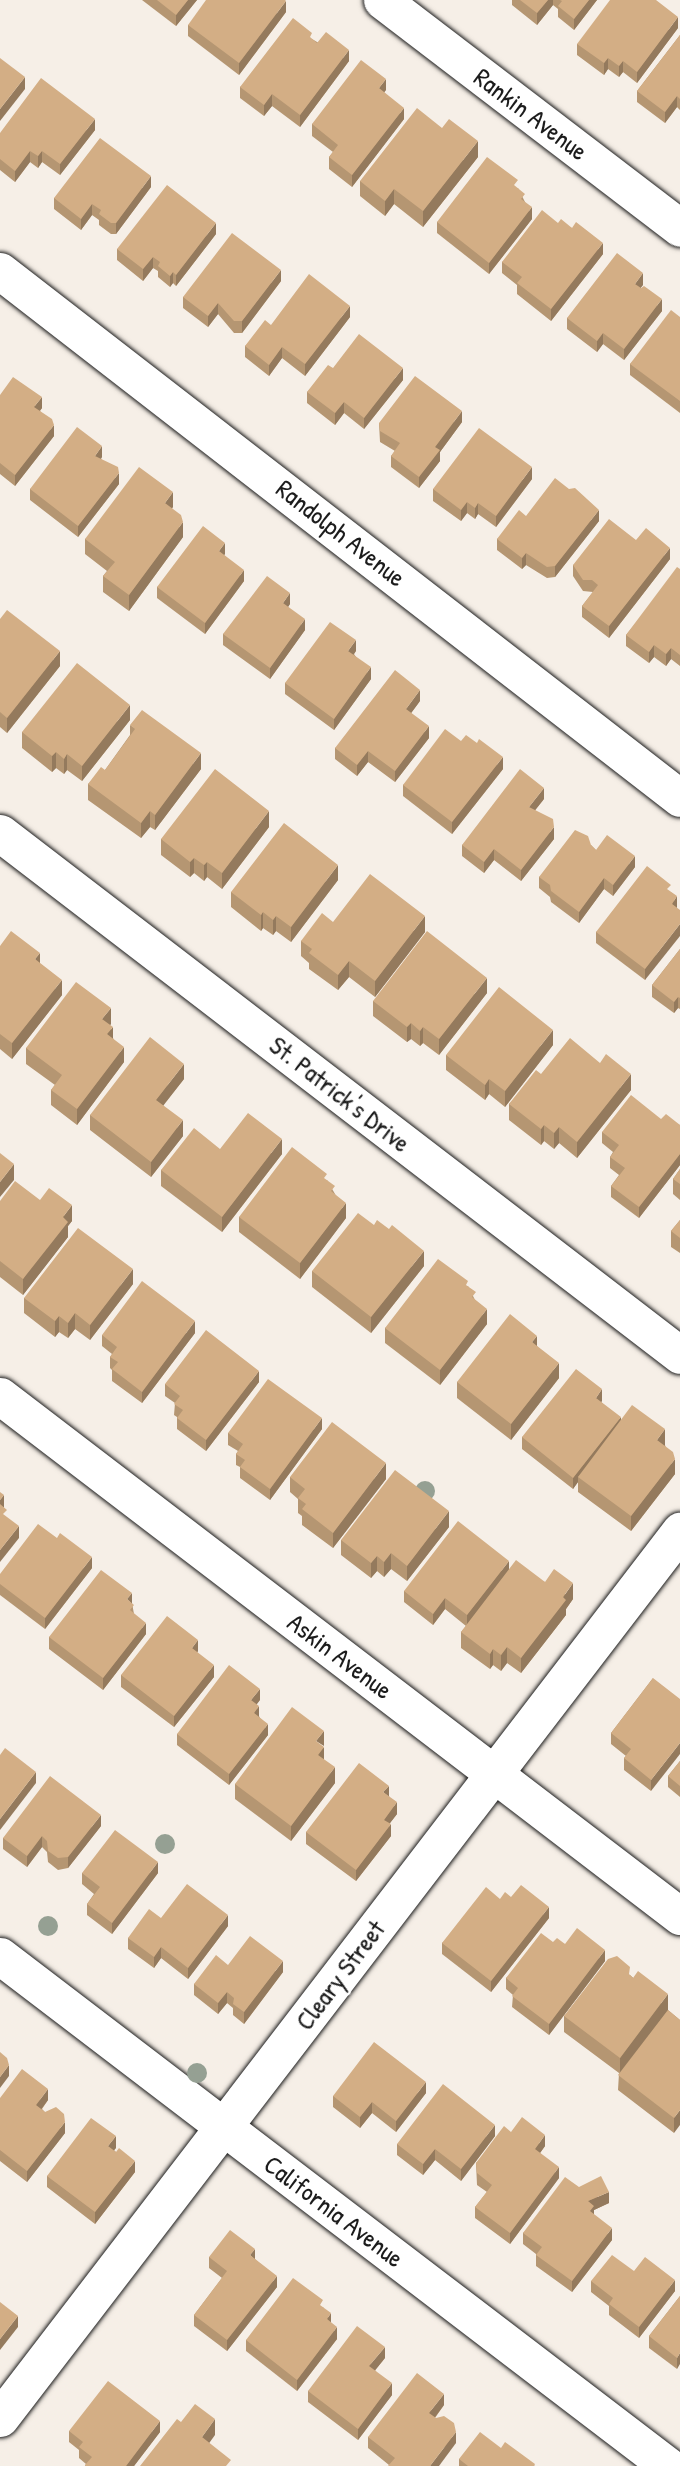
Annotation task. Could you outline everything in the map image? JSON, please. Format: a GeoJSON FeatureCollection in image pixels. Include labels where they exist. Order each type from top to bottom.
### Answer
{"type":"FeatureCollection","features":[{"type":"Feature","properties":{"kind":"street","name":"Rankin Avenue"},"geometry":{"type":"LineString","coordinates":[[382,0],[680,228]]}},
{"type":"Feature","properties":{"kind":"street","name":"Randolph Avenue"},"geometry":{"type":"LineString","coordinates":[[0,271],[680,798]]}},
{"type":"Feature","properties":{"kind":"street","name":"St. Patrick's Drive"},"geometry":{"type":"LineString","coordinates":[[0,833],[680,1355]]}},
{"type":"Feature","properties":{"kind":"street","name":"Askin Avenue"},"geometry":{"type":"LineString","coordinates":[[0,1396],[680,1916]]}},
{"type":"Feature","properties":{"kind":"street","name":"Cleary Street"},"geometry":{"type":"LineString","coordinates":[[0,2418],[680,1531]]}},
{"type":"Feature","properties":{"kind":"street","name":"California Avenue"},"geometry":{"type":"LineString","coordinates":[[0,1956],[668,2466]]}},
{"type":"Feature","properties":{"kind":"building"},"geometry":{"type":"Polygon","coordinates":[[[157,0],[188,0],[176,15],[157,0]]]}},
{"type":"Feature","properties":{"kind":"building"},"geometry":{"type":"Polygon","coordinates":[[[206,0],[286,1],[239,63],[188,25],[206,0]]]}},
{"type":"Feature","properties":{"kind":"building"},"geometry":{"type":"Polygon","coordinates":[[[520,0],[548,0],[537,13],[520,0]]]}},
{"type":"Feature","properties":{"kind":"building"},"geometry":{"type":"Polygon","coordinates":[[[560,0],[589,0],[574,19],[558,6],[562,1],[560,0]]]}},
{"type":"Feature","properties":{"kind":"building"},"geometry":{"type":"Polygon","coordinates":[[[610,0],[656,0],[678,17],[637,72],[623,61],[619,66],[608,58],[604,63],[577,44],[610,0]]]}},
{"type":"Feature","properties":{"kind":"building"},"geometry":{"type":"Polygon","coordinates":[[[293,18],[312,33],[310,37],[317,43],[326,32],[349,50],[300,115],[272,94],[264,105],[240,87],[293,18]]]}},
{"type":"Feature","properties":{"kind":"building"},"geometry":{"type":"Polygon","coordinates":[[[680,35],[680,99],[677,96],[665,112],[637,91],[680,35]]]}},
{"type":"Feature","properties":{"kind":"building"},"geometry":{"type":"Polygon","coordinates":[[[0,58],[25,77],[0,109],[0,58]]]}},
{"type":"Feature","properties":{"kind":"building"},"geometry":{"type":"Polygon","coordinates":[[[361,60],[386,79],[379,88],[404,108],[352,175],[329,157],[338,145],[312,124],[361,60]]]}},
{"type":"Feature","properties":{"kind":"building"},"geometry":{"type":"Polygon","coordinates":[[[41,78],[95,119],[60,164],[42,151],[38,156],[30,151],[15,171],[0,159],[0,133],[41,78]]]}},
{"type":"Feature","properties":{"kind":"building"},"geometry":{"type":"Polygon","coordinates":[[[417,108],[442,128],[449,119],[478,141],[423,211],[394,189],[385,201],[360,181],[417,108]]]}},
{"type":"Feature","properties":{"kind":"building"},"geometry":{"type":"Polygon","coordinates":[[[100,138],[151,176],[116,223],[111,223],[99,214],[101,210],[92,204],[81,219],[54,198],[100,138]]]}},
{"type":"Feature","properties":{"kind":"building"},"geometry":{"type":"Polygon","coordinates":[[[487,157],[518,180],[514,185],[525,194],[521,199],[532,207],[489,263],[437,222],[487,157]]]}},
{"type":"Feature","properties":{"kind":"building"},"geometry":{"type":"Polygon","coordinates":[[[167,185],[216,223],[176,275],[173,272],[170,276],[158,266],[160,262],[153,257],[143,269],[117,249],[167,185]]]}},
{"type":"Feature","properties":{"kind":"building"},"geometry":{"type":"Polygon","coordinates":[[[542,210],[558,223],[561,219],[572,228],[576,222],[603,243],[551,309],[517,283],[522,277],[502,262],[542,210]]]}},
{"type":"Feature","properties":{"kind":"building"},"geometry":{"type":"Polygon","coordinates":[[[232,233],[281,270],[242,321],[234,321],[218,303],[208,316],[183,297],[232,233]]]}},
{"type":"Feature","properties":{"kind":"building"},"geometry":{"type":"Polygon","coordinates":[[[617,253],[643,273],[635,284],[641,288],[644,286],[662,299],[624,349],[603,333],[597,341],[567,318],[617,253]]]}},
{"type":"Feature","properties":{"kind":"building"},"geometry":{"type":"Polygon","coordinates":[[[309,274],[350,306],[305,364],[282,347],[269,365],[245,346],[265,320],[271,325],[309,274]]]}},
{"type":"Feature","properties":{"kind":"building"},"geometry":{"type":"Polygon","coordinates":[[[671,310],[680,317],[680,401],[630,364],[671,310]]]}},
{"type":"Feature","properties":{"kind":"building"},"geometry":{"type":"Polygon","coordinates":[[[359,334],[403,368],[364,418],[344,402],[335,413],[307,392],[328,365],[333,368],[359,334]]]}},
{"type":"Feature","properties":{"kind":"building"},"geometry":{"type":"Polygon","coordinates":[[[415,376],[462,411],[435,447],[440,450],[419,477],[391,456],[400,443],[380,431],[379,423],[415,376]]]}},
{"type":"Feature","properties":{"kind":"building"},"geometry":{"type":"Polygon","coordinates":[[[13,377],[42,397],[34,407],[52,419],[54,425],[15,475],[0,463],[0,395],[13,377]]]}},
{"type":"Feature","properties":{"kind":"building"},"geometry":{"type":"Polygon","coordinates":[[[77,427],[102,446],[95,456],[118,467],[119,473],[78,526],[30,489],[77,427]]]}},
{"type":"Feature","properties":{"kind":"building"},"geometry":{"type":"Polygon","coordinates":[[[479,428],[532,467],[496,516],[478,503],[475,508],[467,502],[461,510],[433,489],[479,428]]]}},
{"type":"Feature","properties":{"kind":"building"},"geometry":{"type":"Polygon","coordinates":[[[139,467],[173,492],[165,503],[181,515],[183,522],[129,595],[103,576],[115,562],[85,539],[139,467]]]}},
{"type":"Feature","properties":{"kind":"building"},"geometry":{"type":"Polygon","coordinates":[[[555,478],[569,489],[575,488],[599,510],[555,566],[547,567],[526,553],[522,558],[497,539],[519,510],[526,516],[555,478]]]}},
{"type":"Feature","properties":{"kind":"building"},"geometry":{"type":"Polygon","coordinates":[[[609,519],[636,540],[646,528],[670,548],[609,626],[582,606],[598,585],[592,580],[583,580],[573,565],[609,519]]]}},
{"type":"Feature","properties":{"kind":"building"},"geometry":{"type":"Polygon","coordinates":[[[203,526],[225,543],[219,551],[244,570],[205,623],[157,587],[203,526]]]}},
{"type":"Feature","properties":{"kind":"building"},"geometry":{"type":"Polygon","coordinates":[[[677,567],[680,569],[680,655],[671,648],[666,654],[654,645],[649,652],[626,635],[677,567]]]}},
{"type":"Feature","properties":{"kind":"building"},"geometry":{"type":"Polygon","coordinates":[[[267,576],[290,593],[283,603],[305,619],[270,668],[223,634],[267,576]]]}},
{"type":"Feature","properties":{"kind":"building"},"geometry":{"type":"Polygon","coordinates":[[[7,610],[60,651],[7,718],[0,712],[0,619],[7,610]]]}},
{"type":"Feature","properties":{"kind":"building"},"geometry":{"type":"Polygon","coordinates":[[[330,622],[356,640],[348,651],[371,667],[334,719],[285,683],[330,622]]]}},
{"type":"Feature","properties":{"kind":"building"},"geometry":{"type":"Polygon","coordinates":[[[77,663],[130,705],[82,766],[67,754],[64,759],[56,752],[52,756],[22,732],[77,663]]]}},
{"type":"Feature","properties":{"kind":"building"},"geometry":{"type":"Polygon","coordinates":[[[395,670],[420,690],[406,709],[429,726],[395,771],[368,751],[357,765],[335,748],[395,670]]]}},
{"type":"Feature","properties":{"kind":"building"},"geometry":{"type":"Polygon","coordinates":[[[142,710],[201,753],[155,815],[150,811],[141,823],[88,784],[101,767],[105,770],[135,729],[130,725],[142,710]]]}},
{"type":"Feature","properties":{"kind":"building"},"geometry":{"type":"Polygon","coordinates":[[[445,729],[461,741],[466,735],[477,743],[479,739],[503,757],[452,822],[403,785],[445,729]]]}},
{"type":"Feature","properties":{"kind":"building"},"geometry":{"type":"Polygon","coordinates":[[[215,769],[269,811],[222,873],[207,862],[204,865],[194,858],[190,862],[161,839],[215,769]]]}},
{"type":"Feature","properties":{"kind":"building"},"geometry":{"type":"Polygon","coordinates":[[[520,769],[544,788],[529,807],[553,819],[554,827],[521,870],[494,849],[484,862],[462,845],[520,769]]]}},
{"type":"Feature","properties":{"kind":"building"},"geometry":{"type":"Polygon","coordinates":[[[284,823],[338,865],[291,927],[276,916],[273,920],[263,912],[261,915],[231,892],[284,823]]]}},
{"type":"Feature","properties":{"kind":"building"},"geometry":{"type":"Polygon","coordinates":[[[575,830],[588,836],[596,850],[607,835],[635,856],[613,885],[604,878],[579,912],[551,891],[550,885],[539,877],[575,830]]]}},
{"type":"Feature","properties":{"kind":"building"},"geometry":{"type":"Polygon","coordinates":[[[647,866],[671,885],[667,889],[677,896],[672,904],[680,910],[680,924],[645,969],[596,932],[647,866]]]}},
{"type":"Feature","properties":{"kind":"building"},"geometry":{"type":"Polygon","coordinates":[[[370,874],[425,916],[375,981],[349,961],[338,975],[309,953],[312,949],[301,941],[322,913],[333,922],[370,874]]]}},
{"type":"Feature","properties":{"kind":"building"},"geometry":{"type":"Polygon","coordinates":[[[11,931],[40,953],[35,959],[62,980],[12,1043],[0,1034],[0,946],[11,931]]]}},
{"type":"Feature","properties":{"kind":"building"},"geometry":{"type":"Polygon","coordinates":[[[427,931],[487,978],[439,1039],[423,1027],[420,1031],[411,1023],[407,1027],[373,1001],[427,931]]]}},
{"type":"Feature","properties":{"kind":"building"},"geometry":{"type":"Polygon","coordinates":[[[680,949],[680,998],[674,1002],[652,985],[680,949]]]}},
{"type":"Feature","properties":{"kind":"building"},"geometry":{"type":"Polygon","coordinates":[[[76,982],[111,1008],[102,1019],[113,1027],[107,1034],[124,1047],[77,1109],[51,1090],[62,1075],[26,1048],[76,982]]]}},
{"type":"Feature","properties":{"kind":"building"},"geometry":{"type":"Polygon","coordinates":[[[499,987],[553,1030],[505,1091],[489,1079],[485,1085],[446,1055],[499,987]]]}},
{"type":"Feature","properties":{"kind":"building"},"geometry":{"type":"Polygon","coordinates":[[[150,1037],[184,1064],[156,1100],[183,1120],[151,1162],[90,1115],[150,1037]]]}},
{"type":"Feature","properties":{"kind":"building"},"geometry":{"type":"Polygon","coordinates":[[[570,1038],[600,1063],[606,1054],[631,1074],[577,1142],[559,1127],[554,1133],[544,1125],[541,1129],[509,1104],[536,1070],[541,1074],[570,1038]]]}},
{"type":"Feature","properties":{"kind":"building"},"geometry":{"type":"Polygon","coordinates":[[[631,1095],[661,1119],[666,1114],[680,1125],[680,1154],[639,1207],[611,1186],[625,1168],[610,1157],[619,1145],[602,1132],[631,1095]]]}},
{"type":"Feature","properties":{"kind":"building"},"geometry":{"type":"Polygon","coordinates":[[[248,1113],[282,1139],[222,1217],[161,1170],[194,1128],[220,1149],[248,1113]]]}},
{"type":"Feature","properties":{"kind":"building"},"geometry":{"type":"Polygon","coordinates":[[[292,1147],[327,1174],[324,1178],[335,1186],[331,1191],[346,1203],[300,1263],[239,1217],[292,1147]]]}},
{"type":"Feature","properties":{"kind":"building"},"geometry":{"type":"Polygon","coordinates":[[[0,1153],[14,1164],[0,1182],[0,1153]]]}},
{"type":"Feature","properties":{"kind":"building"},"geometry":{"type":"Polygon","coordinates":[[[680,1169],[680,1184],[673,1179],[680,1169]]]}},
{"type":"Feature","properties":{"kind":"building"},"geometry":{"type":"Polygon","coordinates":[[[15,1181],[40,1200],[49,1188],[72,1205],[63,1217],[68,1222],[23,1279],[0,1261],[0,1201],[15,1181]]]}},
{"type":"Feature","properties":{"kind":"building"},"geometry":{"type":"Polygon","coordinates":[[[358,1213],[374,1225],[377,1220],[389,1229],[392,1225],[424,1251],[371,1317],[312,1271],[358,1213]]]}},
{"type":"Feature","properties":{"kind":"building"},"geometry":{"type":"Polygon","coordinates":[[[680,1220],[680,1238],[671,1231],[680,1220]]]}},
{"type":"Feature","properties":{"kind":"building"},"geometry":{"type":"Polygon","coordinates":[[[78,1228],[133,1269],[90,1325],[75,1313],[68,1323],[59,1316],[55,1321],[24,1298],[78,1228]]]}},
{"type":"Feature","properties":{"kind":"building"},"geometry":{"type":"Polygon","coordinates":[[[438,1259],[468,1281],[466,1285],[476,1292],[472,1297],[487,1309],[440,1370],[385,1328],[438,1259]]]}},
{"type":"Feature","properties":{"kind":"building"},"geometry":{"type":"Polygon","coordinates":[[[142,1281],[195,1321],[142,1392],[112,1369],[118,1362],[110,1357],[117,1347],[102,1335],[142,1281]]]}},
{"type":"Feature","properties":{"kind":"building"},"geometry":{"type":"Polygon","coordinates":[[[510,1314],[537,1336],[532,1342],[559,1363],[511,1424],[457,1382],[510,1314]]]}},
{"type":"Feature","properties":{"kind":"building"},"geometry":{"type":"Polygon","coordinates":[[[206,1330],[259,1371],[206,1440],[177,1418],[183,1410],[174,1404],[180,1396],[165,1384],[206,1330]]]}},
{"type":"Feature","properties":{"kind":"building"},"geometry":{"type":"Polygon","coordinates":[[[576,1369],[602,1389],[596,1398],[621,1417],[573,1478],[522,1437],[576,1369]]]}},
{"type":"Feature","properties":{"kind":"building"},"geometry":{"type":"Polygon","coordinates":[[[268,1379],[322,1418],[270,1489],[240,1467],[245,1460],[236,1454],[243,1444],[228,1433],[268,1379]]]}},
{"type":"Feature","properties":{"kind":"building"},"geometry":{"type":"Polygon","coordinates":[[[632,1405],[665,1429],[657,1440],[673,1452],[675,1459],[631,1516],[578,1477],[632,1405]]]}},
{"type":"Feature","properties":{"kind":"building"},"geometry":{"type":"Polygon","coordinates":[[[332,1422],[386,1463],[333,1533],[302,1509],[306,1504],[298,1498],[305,1489],[290,1477],[332,1422]]]}},
{"type":"Feature","properties":{"kind":"building"},"geometry":{"type":"Polygon","coordinates":[[[395,1470],[449,1511],[407,1566],[391,1553],[384,1562],[377,1556],[371,1563],[341,1540],[395,1470]]]}},
{"type":"Feature","properties":{"kind":"building"},"geometry":{"type":"Polygon","coordinates":[[[0,1504],[7,1510],[3,1514],[19,1526],[0,1550],[0,1504]]]}},
{"type":"Feature","properties":{"kind":"building"},"geometry":{"type":"Polygon","coordinates":[[[458,1521],[509,1561],[467,1615],[445,1598],[433,1614],[404,1591],[458,1521]]]}},
{"type":"Feature","properties":{"kind":"building"},"geometry":{"type":"Polygon","coordinates":[[[38,1524],[57,1538],[60,1533],[92,1557],[45,1618],[0,1584],[0,1574],[38,1524]]]}},
{"type":"Feature","properties":{"kind":"building"},"geometry":{"type":"Polygon","coordinates":[[[516,1560],[545,1582],[554,1569],[573,1583],[563,1597],[566,1600],[521,1658],[507,1647],[501,1655],[493,1649],[490,1654],[461,1632],[516,1560]]]}},
{"type":"Feature","properties":{"kind":"building"},"geometry":{"type":"Polygon","coordinates":[[[101,1570],[132,1593],[127,1599],[134,1605],[130,1610],[146,1623],[103,1678],[49,1637],[101,1570]]]}},
{"type":"Feature","properties":{"kind":"building"},"geometry":{"type":"Polygon","coordinates":[[[167,1616],[198,1640],[192,1648],[214,1665],[174,1716],[121,1675],[167,1616]]]}},
{"type":"Feature","properties":{"kind":"building"},"geometry":{"type":"Polygon","coordinates":[[[229,1665],[260,1689],[251,1700],[259,1706],[254,1713],[268,1724],[229,1774],[177,1734],[229,1665]]]}},
{"type":"Feature","properties":{"kind":"building"},"geometry":{"type":"Polygon","coordinates":[[[653,1678],[680,1699],[680,1743],[651,1780],[624,1758],[631,1749],[611,1733],[653,1678]]]}},
{"type":"Feature","properties":{"kind":"building"},"geometry":{"type":"Polygon","coordinates":[[[292,1707],[324,1731],[316,1741],[324,1747],[318,1755],[335,1767],[291,1826],[235,1784],[292,1707]]]}},
{"type":"Feature","properties":{"kind":"building"},"geometry":{"type":"Polygon","coordinates":[[[5,1748],[36,1772],[0,1819],[0,1755],[5,1748]]]}},
{"type":"Feature","properties":{"kind":"building"},"geometry":{"type":"Polygon","coordinates":[[[680,1761],[680,1786],[668,1776],[680,1761]]]}},
{"type":"Feature","properties":{"kind":"building"},"geometry":{"type":"Polygon","coordinates":[[[359,1763],[389,1786],[383,1792],[397,1802],[384,1820],[391,1824],[356,1870],[306,1832],[359,1763]]]}},
{"type":"Feature","properties":{"kind":"building"},"geometry":{"type":"Polygon","coordinates":[[[50,1776],[101,1815],[68,1857],[58,1858],[48,1851],[47,1841],[42,1836],[27,1856],[3,1838],[50,1776]]]}},
{"type":"Feature","properties":{"kind":"building"},"geometry":{"type":"Polygon","coordinates":[[[115,1830],[158,1862],[112,1923],[87,1904],[100,1887],[82,1873],[115,1830]]]}},
{"type":"Feature","properties":{"kind":"building"},"geometry":{"type":"Polygon","coordinates":[[[187,1884],[228,1915],[188,1968],[161,1947],[154,1957],[128,1938],[149,1909],[161,1918],[187,1884]]]}},
{"type":"Feature","properties":{"kind":"building"},"geometry":{"type":"Polygon","coordinates":[[[521,1885],[549,1907],[491,1981],[442,1943],[486,1887],[500,1899],[505,1892],[511,1897],[521,1885]]]}},
{"type":"Feature","properties":{"kind":"building"},"geometry":{"type":"Polygon","coordinates":[[[577,1928],[605,1950],[549,2024],[512,1996],[518,1988],[506,1978],[541,1933],[553,1942],[557,1938],[565,1944],[577,1928]]]}},
{"type":"Feature","properties":{"kind":"building"},"geometry":{"type":"Polygon","coordinates":[[[250,1936],[283,1961],[244,2012],[233,2004],[234,1998],[227,1992],[218,2003],[194,1984],[216,1955],[228,1965],[250,1936]]]}},
{"type":"Feature","properties":{"kind":"building"},"geometry":{"type":"Polygon","coordinates":[[[617,1956],[630,1967],[629,1974],[633,1978],[638,1971],[668,1994],[620,2058],[564,2016],[608,1959],[617,1956]]]}},
{"type":"Feature","properties":{"kind":"building"},"geometry":{"type":"Polygon","coordinates":[[[668,2010],[680,2020],[680,2110],[674,2118],[618,2075],[668,2010]]]}},
{"type":"Feature","properties":{"kind":"building"},"geometry":{"type":"Polygon","coordinates":[[[374,2042],[426,2082],[396,2121],[372,2102],[360,2117],[333,2096],[374,2042]]]}},
{"type":"Feature","properties":{"kind":"building"},"geometry":{"type":"Polygon","coordinates":[[[0,2052],[7,2058],[9,2065],[0,2077],[0,2052]]]}},
{"type":"Feature","properties":{"kind":"building"},"geometry":{"type":"Polygon","coordinates":[[[22,2069],[48,2089],[36,2105],[45,2112],[56,2107],[64,2114],[65,2122],[27,2171],[0,2150],[0,2098],[22,2069]]]}},
{"type":"Feature","properties":{"kind":"building"},"geometry":{"type":"Polygon","coordinates":[[[443,2084],[495,2125],[461,2169],[435,2149],[423,2164],[397,2144],[443,2084]]]}},
{"type":"Feature","properties":{"kind":"building"},"geometry":{"type":"Polygon","coordinates":[[[522,2117],[545,2135],[535,2149],[559,2167],[510,2233],[475,2207],[492,2185],[477,2173],[476,2163],[504,2126],[511,2132],[522,2117]]]}},
{"type":"Feature","properties":{"kind":"building"},"geometry":{"type":"Polygon","coordinates":[[[91,2118],[116,2136],[108,2146],[116,2152],[119,2148],[135,2161],[95,2212],[47,2176],[91,2118]]]}},
{"type":"Feature","properties":{"kind":"building"},"geometry":{"type":"Polygon","coordinates":[[[601,2176],[609,2192],[588,2201],[594,2206],[590,2211],[612,2228],[572,2281],[536,2255],[542,2247],[523,2233],[565,2177],[579,2187],[601,2176]]]}},
{"type":"Feature","properties":{"kind":"building"},"geometry":{"type":"Polygon","coordinates":[[[230,2230],[255,2249],[250,2255],[277,2276],[227,2340],[194,2315],[227,2271],[209,2257],[230,2230]]]}},
{"type":"Feature","properties":{"kind":"building"},"geometry":{"type":"Polygon","coordinates":[[[612,2255],[634,2271],[645,2257],[675,2280],[639,2327],[609,2304],[613,2298],[591,2281],[612,2255]]]}},
{"type":"Feature","properties":{"kind":"building"},"geometry":{"type":"Polygon","coordinates":[[[293,2278],[323,2300],[320,2305],[331,2313],[327,2319],[337,2327],[297,2380],[246,2340],[293,2278]]]}},
{"type":"Feature","properties":{"kind":"building"},"geometry":{"type":"Polygon","coordinates":[[[680,2296],[680,2353],[677,2358],[649,2336],[680,2296]]]}},
{"type":"Feature","properties":{"kind":"building"},"geometry":{"type":"Polygon","coordinates":[[[0,2302],[18,2316],[0,2339],[0,2302]]]}},
{"type":"Feature","properties":{"kind":"building"},"geometry":{"type":"Polygon","coordinates":[[[357,2326],[385,2347],[369,2366],[392,2383],[358,2429],[308,2391],[357,2326]]]}},
{"type":"Feature","properties":{"kind":"building"},"geometry":{"type":"Polygon","coordinates":[[[417,2373],[444,2394],[429,2413],[436,2418],[444,2416],[454,2423],[456,2432],[430,2466],[388,2466],[395,2458],[368,2437],[417,2373]]]}},
{"type":"Feature","properties":{"kind":"building"},"geometry":{"type":"Polygon","coordinates":[[[108,2381],[160,2421],[126,2466],[86,2466],[92,2457],[79,2447],[83,2442],[69,2431],[108,2381]]]}},
{"type":"Feature","properties":{"kind":"building"},"geometry":{"type":"Polygon","coordinates":[[[195,2404],[215,2419],[202,2437],[231,2460],[226,2466],[140,2466],[177,2419],[181,2422],[195,2404]]]}},
{"type":"Feature","properties":{"kind":"building"},"geometry":{"type":"Polygon","coordinates":[[[480,2432],[501,2448],[505,2442],[535,2464],[534,2466],[468,2466],[459,2459],[480,2432]]]}}]}
